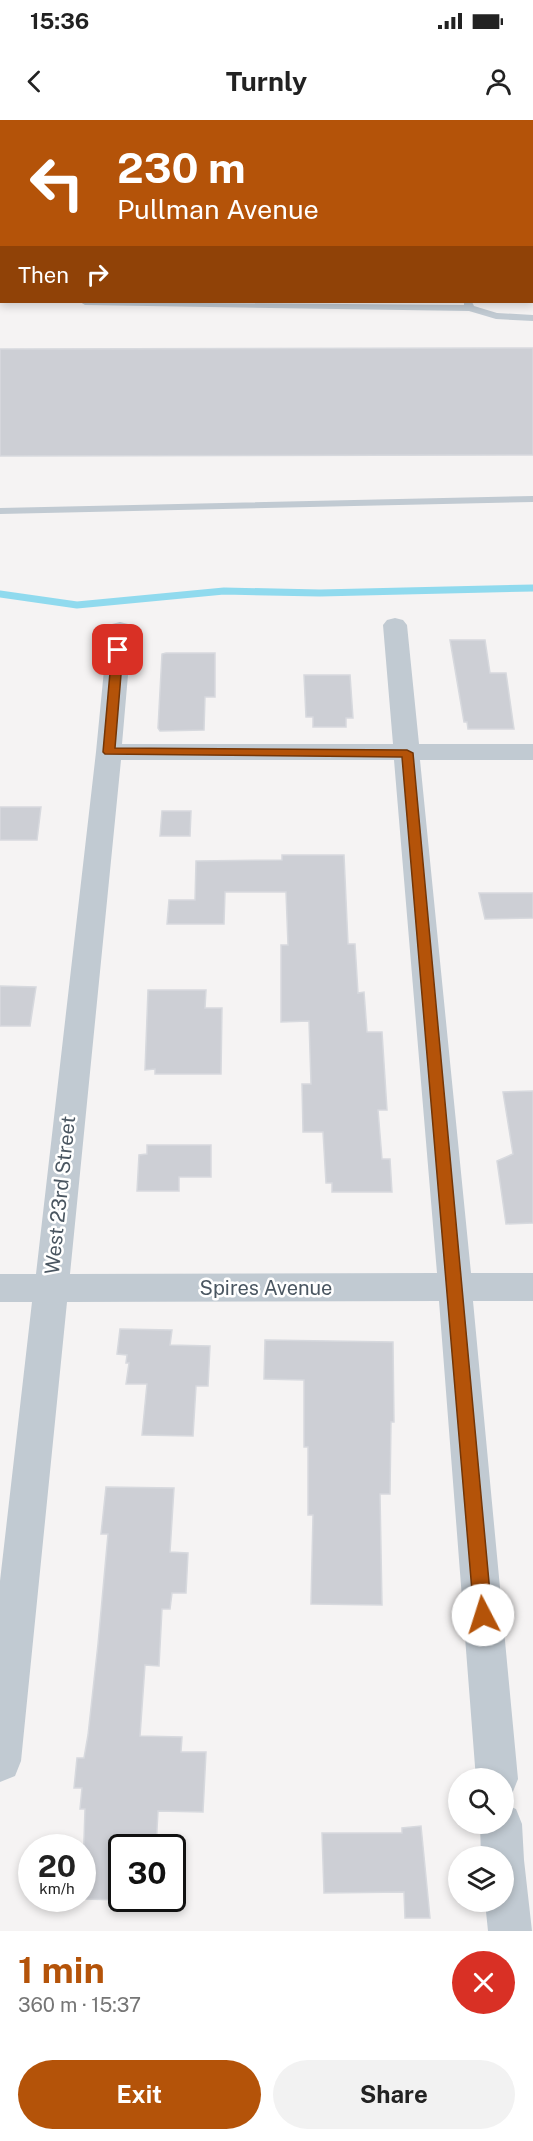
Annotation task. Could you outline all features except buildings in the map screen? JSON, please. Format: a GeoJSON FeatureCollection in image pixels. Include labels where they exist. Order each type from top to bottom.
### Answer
{"type":"FeatureCollection","features":[{"type":"Feature","properties":{"kind":"street"},"geometry":{"type":"LineString","coordinates":[[395,625],[496,1768]]}},
{"type":"Feature","properties":{"kind":"street","name":"West 23rd Street"},"geometry":{"type":"LineString","coordinates":[[0,1761],[49,1288],[109,752],[120,629]]}},
{"type":"Feature","properties":{"kind":"street"},"geometry":{"type":"LineString","coordinates":[[109,752],[533,752]]}},
{"type":"Feature","properties":{"kind":"street","name":"Spires Avenue"},"geometry":{"type":"LineString","coordinates":[[0,1288],[533,1287]]}},
{"type":"Feature","properties":{"kind":"street"},"geometry":{"type":"LineString","coordinates":[[508,1912],[510,1931]]}},
{"type":"Feature","properties":{"kind":"lane"},"geometry":{"type":"LineString","coordinates":[[213,303],[469,305],[496,316],[533,318]]}},
{"type":"Feature","properties":{"kind":"lane"},"geometry":{"type":"LineString","coordinates":[[0,511],[533,499]]}},
{"type":"Feature","properties":{"kind":"waterway"},"geometry":{"type":"LineString","coordinates":[[0,594],[77,605],[224,591],[320,593],[533,588]]}},
{"type":"Feature","properties":{"kind":"route"},"geometry":{"type":"LineString","coordinates":[[118,650],[109,752],[407,753],[483,1615]]}}]}
